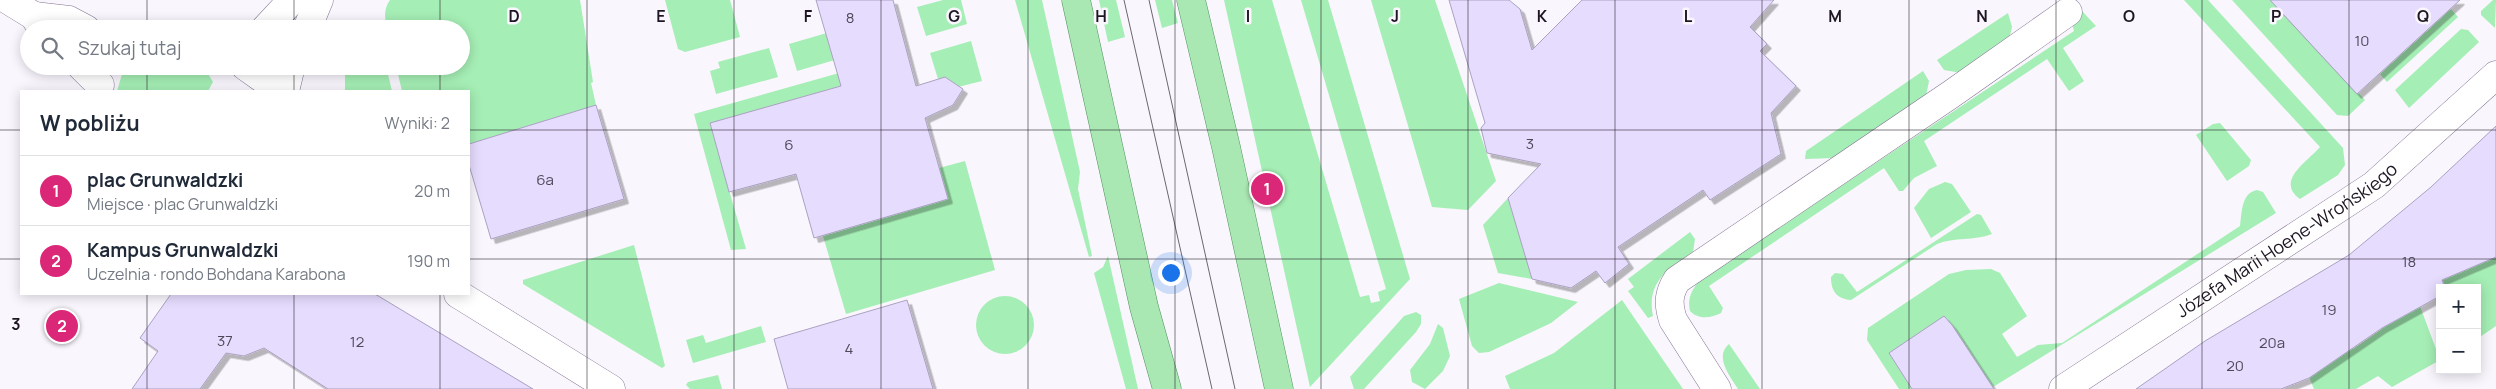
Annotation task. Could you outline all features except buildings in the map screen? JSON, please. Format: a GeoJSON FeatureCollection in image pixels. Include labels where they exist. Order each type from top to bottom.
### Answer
{"type":"FeatureCollection","features":[{"type":"Feature","properties":{"kind":"main road"},"geometry":{"type":"LineString","coordinates":[[1076,0],[1144,307],[1167,389]]}},
{"type":"Feature","properties":{"kind":"main road"},"geometry":{"type":"LineString","coordinates":[[1191,0],[1226,147],[1279,389]]}},
{"type":"Feature","properties":{"kind":"street"},"geometry":{"type":"LineString","coordinates":[[8,0],[34,20]]}},
{"type":"Feature","properties":{"kind":"street"},"geometry":{"type":"LineString","coordinates":[[273,20],[292,0]]}},
{"type":"Feature","properties":{"kind":"street"},"geometry":{"type":"LineString","coordinates":[[311,20],[319,0]]}},
{"type":"Feature","properties":{"kind":"street"},"geometry":{"type":"LineString","coordinates":[[1717,389],[1677,326],[1668,307],[1672,288],[1677,280],[1950,95],[2068,12]]}},
{"type":"Feature","properties":{"kind":"street"},"geometry":{"type":"LineString","coordinates":[[258,75],[279,90]]}},
{"type":"Feature","properties":{"kind":"street"},"geometry":{"type":"LineString","coordinates":[[285,90],[289,75]]}},
{"type":"Feature","properties":{"kind":"street","name":"Józefa Marii Hoene-Wrońskiego"},"geometry":{"type":"LineString","coordinates":[[2063,389],[2374,185],[2496,75]]}},
{"type":"Feature","properties":{"kind":"street"},"geometry":{"type":"LineString","coordinates":[[460,295],[611,389]]}},
{"type":"Feature","properties":{"kind":"green space"},"geometry":{"type":"Polygon","coordinates":[[[390,0],[580,0],[593,82],[591,83],[596,105],[470,144],[470,90],[402,90],[398,75],[470,75],[470,20],[386,20],[385,10],[390,0]]]}},
{"type":"Feature","properties":{"kind":"green space"},"geometry":{"type":"Polygon","coordinates":[[[665,0],[730,0],[740,37],[685,52],[678,49],[665,0]]]}},
{"type":"Feature","properties":{"kind":"green space"},"geometry":{"type":"Polygon","coordinates":[[[943,0],[961,0],[967,24],[926,36],[917,7],[943,0]]]}},
{"type":"Feature","properties":{"kind":"green space"},"geometry":{"type":"Polygon","coordinates":[[[1015,0],[1042,0],[1080,172],[1078,189],[1092,256],[1089,257],[1015,0]]]}},
{"type":"Feature","properties":{"kind":"green space"},"geometry":{"type":"Polygon","coordinates":[[[1099,0],[1116,0],[1125,37],[1108,42],[1099,0]]]}},
{"type":"Feature","properties":{"kind":"green space"},"geometry":{"type":"Polygon","coordinates":[[[1155,0],[1172,0],[1178,23],[1162,28],[1155,0]]]}},
{"type":"Feature","properties":{"kind":"green space"},"geometry":{"type":"Polygon","coordinates":[[[1224,0],[1272,0],[1360,297],[1369,295],[1371,303],[1380,301],[1378,292],[1386,289],[1301,0],[1328,0],[1410,279],[1310,387],[1224,0]]]}},
{"type":"Feature","properties":{"kind":"green space"},"geometry":{"type":"Polygon","coordinates":[[[1371,0],[1435,0],[1496,181],[1468,210],[1432,207],[1371,0]]]}},
{"type":"Feature","properties":{"kind":"green space"},"geometry":{"type":"Polygon","coordinates":[[[2184,0],[2208,0],[2343,148],[2345,165],[2338,175],[2300,199],[2293,192],[2291,185],[2296,172],[2320,147],[2184,0]]]}},
{"type":"Feature","properties":{"kind":"green space"},"geometry":{"type":"Polygon","coordinates":[[[2232,0],[2270,0],[2365,100],[2348,116],[2337,115],[2232,0]]]}},
{"type":"Feature","properties":{"kind":"green space"},"geometry":{"type":"Polygon","coordinates":[[[2493,0],[2496,0],[2495,28],[2481,15],[2481,11],[2493,0]]]}},
{"type":"Feature","properties":{"kind":"green space"},"geometry":{"type":"Polygon","coordinates":[[[2451,9],[2458,17],[2387,82],[2380,74],[2451,9]]]}},
{"type":"Feature","properties":{"kind":"green space"},"geometry":{"type":"Polygon","coordinates":[[[2081,10],[2096,26],[2063,48],[2084,81],[2069,91],[2047,59],[1924,141],[1937,166],[1914,178],[1903,191],[1899,191],[1884,168],[1709,286],[1723,308],[1721,313],[1701,317],[1690,311],[1689,302],[1691,294],[1700,280],[2074,31],[2070,16],[2081,10]]]}},
{"type":"Feature","properties":{"kind":"green space"},"geometry":{"type":"Polygon","coordinates":[[[2008,13],[2012,27],[2009,40],[1961,73],[1944,70],[1937,60],[2008,13]]]}},
{"type":"Feature","properties":{"kind":"green space"},"geometry":{"type":"Polygon","coordinates":[[[892,14],[900,41],[797,71],[789,44],[892,14]]]}},
{"type":"Feature","properties":{"kind":"green space"},"geometry":{"type":"Polygon","coordinates":[[[2461,29],[2468,30],[2479,42],[2409,108],[2395,90],[2461,29]]]}},
{"type":"Feature","properties":{"kind":"green space"},"geometry":{"type":"Polygon","coordinates":[[[971,41],[982,81],[958,87],[947,78],[938,79],[930,53],[971,41]]]}},
{"type":"Feature","properties":{"kind":"green space"},"geometry":{"type":"Polygon","coordinates":[[[769,48],[778,77],[716,94],[710,71],[720,68],[718,62],[769,48]]]}},
{"type":"Feature","properties":{"kind":"green space"},"geometry":{"type":"Polygon","coordinates":[[[871,64],[844,85],[710,124],[746,249],[731,250],[694,114],[871,64]]]}},
{"type":"Feature","properties":{"kind":"green space"},"geometry":{"type":"Polygon","coordinates":[[[1923,71],[1929,81],[1926,96],[1834,158],[1805,159],[1806,151],[1923,71]]]}},
{"type":"Feature","properties":{"kind":"green space"},"geometry":{"type":"Polygon","coordinates":[[[122,75],[209,75],[213,82],[209,90],[117,90],[122,75]]]}},
{"type":"Feature","properties":{"kind":"green space"},"geometry":{"type":"Polygon","coordinates":[[[345,75],[388,75],[392,90],[345,90],[345,75]]]}},
{"type":"Feature","properties":{"kind":"green space"},"geometry":{"type":"Polygon","coordinates":[[[2220,123],[2251,160],[2249,166],[2227,181],[2196,135],[2213,124],[2220,123]]]}},
{"type":"Feature","properties":{"kind":"green space"},"geometry":{"type":"Polygon","coordinates":[[[965,161],[995,270],[846,314],[823,236],[948,199],[939,168],[965,161]]]}},
{"type":"Feature","properties":{"kind":"green space"},"geometry":{"type":"Polygon","coordinates":[[[1945,182],[1952,184],[1971,212],[1931,238],[1914,208],[1929,189],[1945,182]]]}},
{"type":"Feature","properties":{"kind":"green space"},"geometry":{"type":"Polygon","coordinates":[[[2257,190],[2263,192],[2276,213],[1993,387],[1944,317],[1889,353],[1912,389],[1899,389],[1867,340],[1868,328],[1949,274],[1966,270],[1991,269],[2000,273],[2027,316],[2002,334],[2017,357],[2038,345],[2062,343],[2240,226],[2245,199],[2257,190]]]}},
{"type":"Feature","properties":{"kind":"green space"},"geometry":{"type":"Polygon","coordinates":[[[1508,198],[1532,279],[1498,273],[1483,225],[1508,198]]]}},
{"type":"Feature","properties":{"kind":"green space"},"geometry":{"type":"Polygon","coordinates":[[[1977,214],[1981,215],[1992,234],[1978,238],[1950,240],[1937,244],[1851,300],[1838,296],[1833,290],[1831,277],[1835,273],[1843,274],[1857,292],[1977,214]]]}},
{"type":"Feature","properties":{"kind":"green space"},"geometry":{"type":"Polygon","coordinates":[[[1690,232],[1695,239],[1693,252],[1675,264],[1656,285],[1652,304],[1653,316],[1648,318],[1628,291],[1634,287],[1628,279],[1690,232]]]}},
{"type":"Feature","properties":{"kind":"green space"},"geometry":{"type":"Polygon","coordinates":[[[2496,240],[2496,326],[2481,336],[2481,284],[2444,284],[2442,280],[2468,269],[2496,240]]]}},
{"type":"Feature","properties":{"kind":"green space"},"geometry":{"type":"Polygon","coordinates":[[[634,245],[665,366],[662,368],[523,284],[523,280],[634,245]]]}},
{"type":"Feature","properties":{"kind":"green space"},"geometry":{"type":"Polygon","coordinates":[[[1108,256],[1138,389],[1126,389],[1094,273],[1103,267],[1108,256]]]}},
{"type":"Feature","properties":{"kind":"green space"},"geometry":{"type":"Polygon","coordinates":[[[1499,283],[1578,302],[1551,323],[1489,352],[1479,353],[1472,346],[1459,299],[1499,283]]]}},
{"type":"Feature","properties":{"kind":"green space"},"geometry":{"type":"Polygon","coordinates":[[[1005,296],[1016,298],[1026,304],[1032,314],[1034,325],[1032,336],[1026,346],[1016,352],[1005,354],[994,352],[984,346],[978,336],[976,325],[978,314],[984,304],[994,298],[1005,296]]]}},
{"type":"Feature","properties":{"kind":"green space"},"geometry":{"type":"Polygon","coordinates":[[[1622,300],[1683,389],[1510,389],[1505,376],[1554,353],[1622,300]]]}},
{"type":"Feature","properties":{"kind":"green space"},"geometry":{"type":"Polygon","coordinates":[[[2420,306],[2436,349],[2436,362],[2392,387],[2378,376],[2356,389],[2314,389],[2304,365],[2350,346],[2353,349],[2382,329],[2380,324],[2420,306]]]}},
{"type":"Feature","properties":{"kind":"green space"},"geometry":{"type":"Polygon","coordinates":[[[1416,312],[1421,315],[1421,324],[1416,332],[1364,389],[1354,389],[1350,377],[1404,316],[1416,312]]]}},
{"type":"Feature","properties":{"kind":"green space"},"geometry":{"type":"Polygon","coordinates":[[[1438,324],[1443,328],[1450,356],[1443,371],[1425,389],[1412,382],[1410,370],[1430,344],[1438,324]]]}},
{"type":"Feature","properties":{"kind":"green space"},"geometry":{"type":"Polygon","coordinates":[[[761,326],[766,342],[693,363],[686,340],[703,335],[706,343],[761,326]]]}},
{"type":"Feature","properties":{"kind":"green space"},"geometry":{"type":"Polygon","coordinates":[[[1729,344],[1760,389],[1738,389],[1723,361],[1725,349],[1729,344]]]}},
{"type":"Feature","properties":{"kind":"green space"},"geometry":{"type":"Polygon","coordinates":[[[718,375],[722,389],[690,389],[686,385],[688,382],[718,375]]]}},
{"type":"Feature","properties":{"kind":"tram line"},"geometry":{"type":"LineString","coordinates":[[1124,0],[1212,389]]}},
{"type":"Feature","properties":{"kind":"tram line"},"geometry":{"type":"LineString","coordinates":[[1149,0],[1235,389]]}},
{"type":"Feature","properties":{"kind":"place","name":"plac Grunwaldzki"},"geometry":{"type":"Point","coordinates":[1267,189]}},
{"type":"Feature","properties":{"kind":"place","name":"Kampus Grunwaldzki"},"geometry":{"type":"Point","coordinates":[62,326]}}]}
